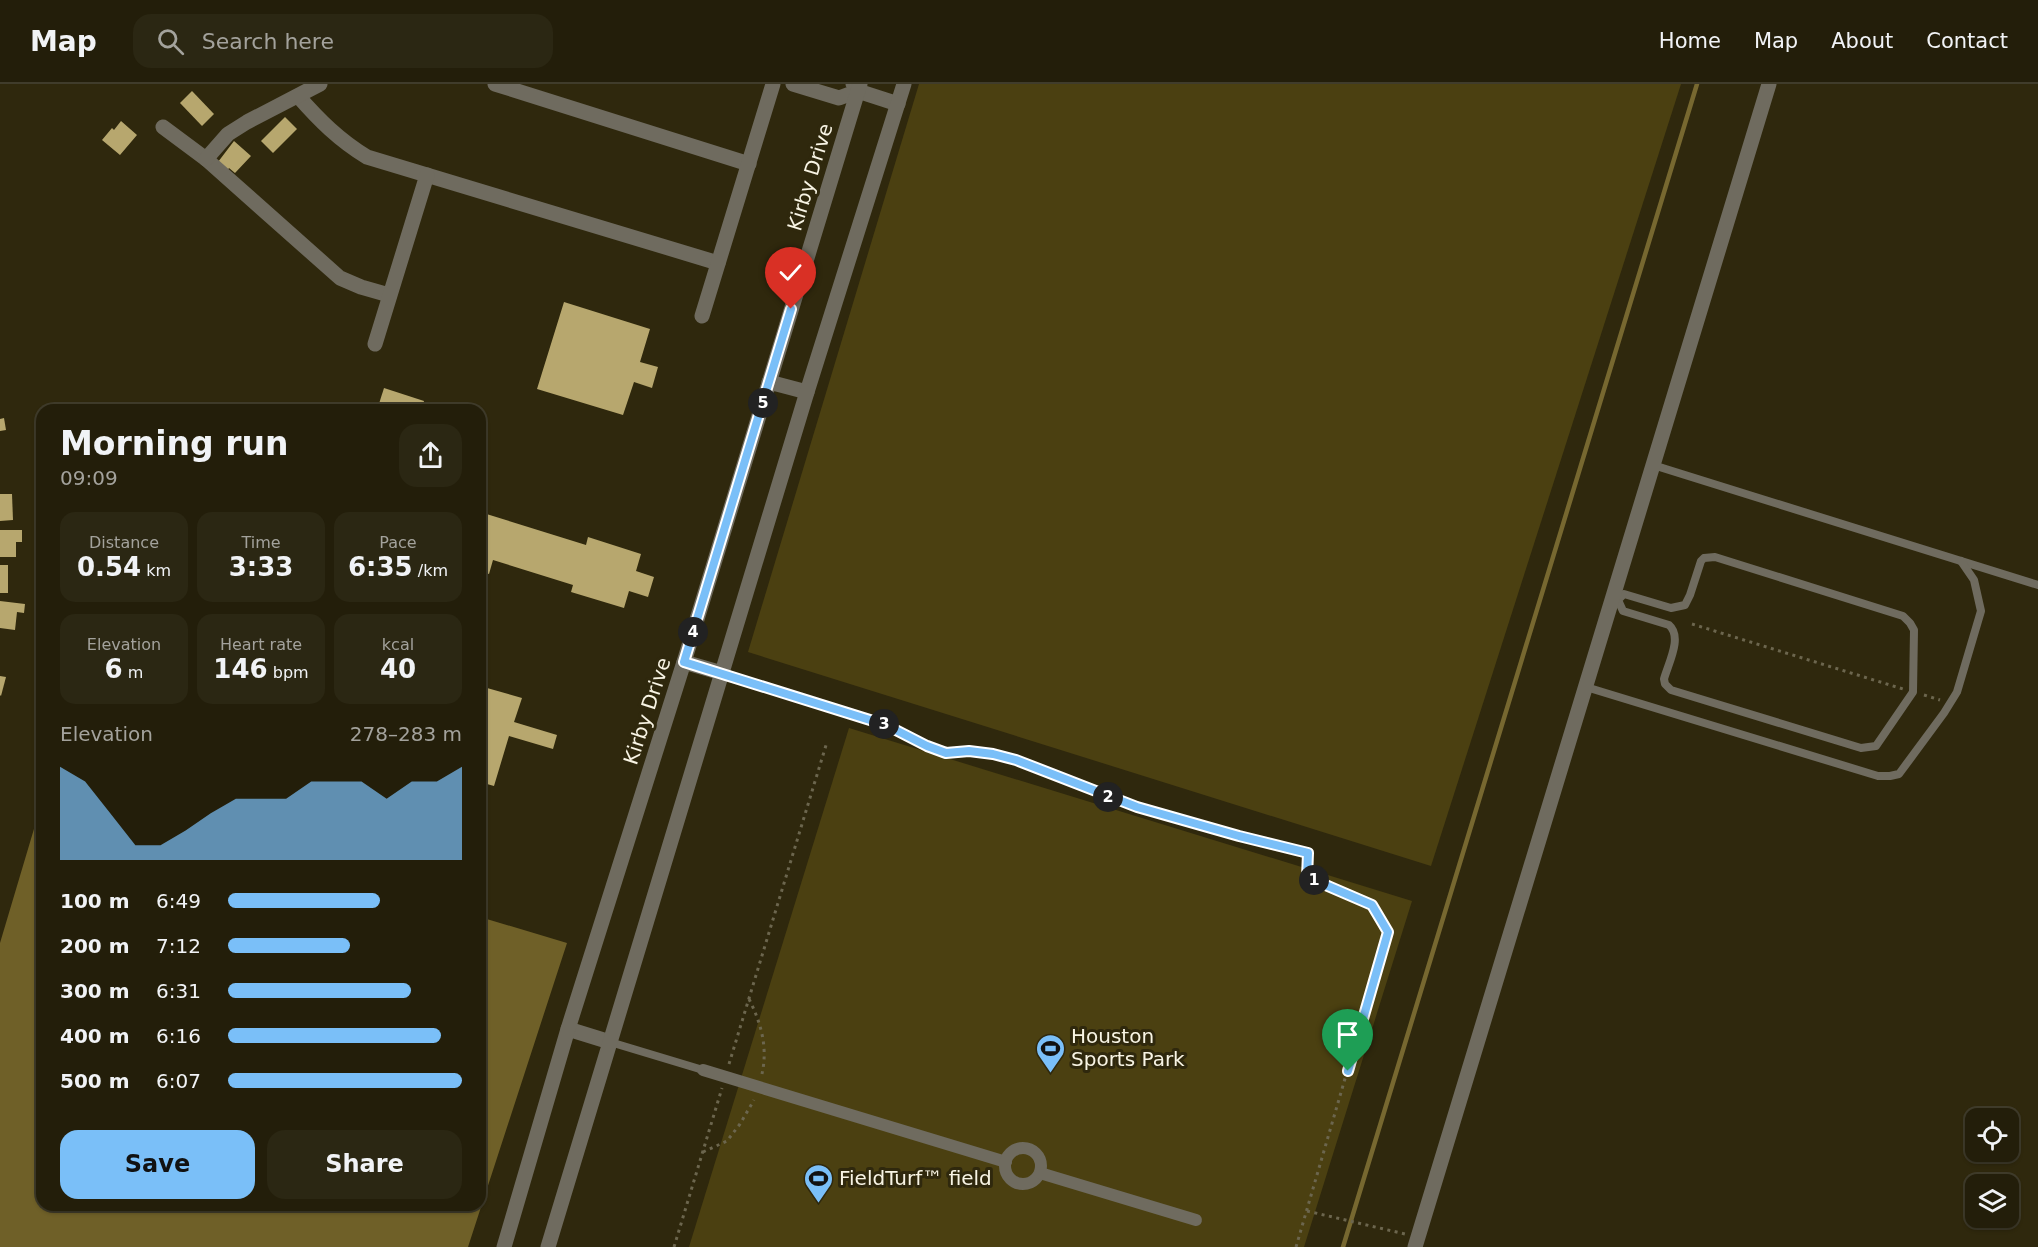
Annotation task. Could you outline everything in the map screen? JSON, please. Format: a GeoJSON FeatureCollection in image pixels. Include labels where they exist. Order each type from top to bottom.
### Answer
{"type":"FeatureCollection","features":[{"type":"Feature","properties":{"kind":"street"},"geometry":{"type":"LineString","coordinates":[[206,159],[228,134],[320,84]]}},
{"type":"Feature","properties":{"kind":"street"},"geometry":{"type":"LineString","coordinates":[[495,84],[749,164]]}},
{"type":"Feature","properties":{"kind":"street"},"geometry":{"type":"LineString","coordinates":[[702,316],[773,84]]}},
{"type":"Feature","properties":{"kind":"street"},"geometry":{"type":"LineString","coordinates":[[793,84],[839,98],[857,86],[898,104]]}},
{"type":"Feature","properties":{"kind":"street"},"geometry":{"type":"LineString","coordinates":[[548,1247],[807,392],[904,84]]}},
{"type":"Feature","properties":{"kind":"street"},"geometry":{"type":"LineString","coordinates":[[1417,1242],[1586,687],[1615,599],[1653,465],[1769,84]]}},
{"type":"Feature","properties":{"kind":"street","name":"Kirby Drive"},"geometry":{"type":"LineString","coordinates":[[504,1247],[568,1029],[684,662],[857,86]]}},
{"type":"Feature","properties":{"kind":"street"},"geometry":{"type":"LineString","coordinates":[[298,96],[322,124],[344,143],[367,157],[718,263]]}},
{"type":"Feature","properties":{"kind":"street"},"geometry":{"type":"LineString","coordinates":[[164,127],[206,159],[340,278],[390,295]]}},
{"type":"Feature","properties":{"kind":"street"},"geometry":{"type":"LineString","coordinates":[[375,344],[427,175]]}},
{"type":"Feature","properties":{"kind":"street"},"geometry":{"type":"LineString","coordinates":[[769,382],[807,392]]}},
{"type":"Feature","properties":{"kind":"street"},"geometry":{"type":"LineString","coordinates":[[684,662],[722,674]]}},
{"type":"Feature","properties":{"kind":"street"},"geometry":{"type":"LineString","coordinates":[[568,1029],[610,1042]]}},
{"type":"Feature","properties":{"kind":"street"},"geometry":{"type":"LineString","coordinates":[[704,1070],[1006,1162]]}},
{"type":"Feature","properties":{"kind":"street"},"geometry":{"type":"LineString","coordinates":[[1017,1149],[1029,1149],[1038,1156],[1040,1173],[1032,1182],[1021,1184],[1010,1178],[1005,1168],[1008,1156],[1017,1149]]}},
{"type":"Feature","properties":{"kind":"street"},"geometry":{"type":"LineString","coordinates":[[1040,1173],[1196,1220]]}},
{"type":"Feature","properties":{"kind":"lane"},"geometry":{"type":"LineString","coordinates":[[1653,465],[2038,585]]}},
{"type":"Feature","properties":{"kind":"lane"},"geometry":{"type":"LineString","coordinates":[[1710,556],[1798,583],[1903,616],[1914,630],[1913,692],[1876,746],[1869,749],[1671,690],[1665,684],[1664,679],[1674,645],[1676,634],[1674,629],[1669,625],[1623,611],[1615,599],[1624,594],[1673,609],[1685,605],[1701,561],[1710,556]]}},
{"type":"Feature","properties":{"kind":"lane"},"geometry":{"type":"LineString","coordinates":[[1586,687],[1878,776],[1899,774],[1957,692],[1981,611],[1974,580],[1961,561]]}},
{"type":"Feature","properties":{"kind":"lane"},"geometry":{"type":"LineString","coordinates":[[722,674],[886,725],[946,753],[969,751],[1016,760],[1137,807],[1308,853]]}},
{"type":"Feature","properties":{"kind":"lane"},"geometry":{"type":"LineString","coordinates":[[610,1042],[704,1070]]}},
{"type":"Feature","properties":{"kind":"path"},"geometry":{"type":"LineString","coordinates":[[1692,624],[1950,704]]}},
{"type":"Feature","properties":{"kind":"path"},"geometry":{"type":"LineString","coordinates":[[674,1247],[827,742]]}},
{"type":"Feature","properties":{"kind":"path"},"geometry":{"type":"LineString","coordinates":[[1296,1247],[1388,932],[1372,905],[1307,877],[1308,853]]}},
{"type":"Feature","properties":{"kind":"path"},"geometry":{"type":"LineString","coordinates":[[1307,1210],[1361,1223],[1417,1242]]}},
{"type":"Feature","properties":{"kind":"shaded area"},"geometry":{"type":"Polygon","coordinates":[[[919,84],[1681,84],[1431,866],[748,652],[919,84]]]}},
{"type":"Feature","properties":{"kind":"shaded area","name":"Houston Sports Park"},"geometry":{"type":"Polygon","coordinates":[[[849,728],[1412,901],[1304,1247],[689,1247],[849,728]]]}},
{"type":"Feature","properties":{"kind":"shaded area"},"geometry":{"type":"Polygon","coordinates":[[[36,822],[36,1211],[480,1211],[468,1247],[0,1247],[0,943],[36,822]]]}},
{"type":"Feature","properties":{"kind":"shaded area"},"geometry":{"type":"Polygon","coordinates":[[[486,919],[567,943],[486,1192],[486,919]]]}},
{"type":"Feature","properties":{"kind":"building"},"geometry":{"type":"Polygon","coordinates":[[[192,91],[214,114],[202,126],[180,103],[192,91]]]}},
{"type":"Feature","properties":{"kind":"building"},"geometry":{"type":"Polygon","coordinates":[[[285,117],[297,129],[273,153],[261,141],[285,117]]]}},
{"type":"Feature","properties":{"kind":"building"},"geometry":{"type":"Polygon","coordinates":[[[121,121],[137,135],[120,155],[102,140],[121,121]]]}},
{"type":"Feature","properties":{"kind":"building"},"geometry":{"type":"Polygon","coordinates":[[[234,141],[251,156],[235,173],[229,168],[227,171],[218,162],[234,141]]]}},
{"type":"Feature","properties":{"kind":"building"},"geometry":{"type":"Polygon","coordinates":[[[564,302],[650,329],[640,362],[658,367],[652,388],[634,382],[623,415],[537,389],[564,302]]]}},
{"type":"Feature","properties":{"kind":"building"},"geometry":{"type":"Polygon","coordinates":[[[384,388],[424,401],[423,404],[379,404],[384,388]]]}},
{"type":"Feature","properties":{"kind":"building"},"geometry":{"type":"Polygon","coordinates":[[[4,418],[6,430],[0,431],[0,419],[4,418]]]}},
{"type":"Feature","properties":{"kind":"building"},"geometry":{"type":"Polygon","coordinates":[[[0,494],[12,494],[13,520],[0,521],[0,494]]]}},
{"type":"Feature","properties":{"kind":"building"},"geometry":{"type":"Polygon","coordinates":[[[486,514],[586,545],[588,537],[641,554],[636,571],[654,577],[648,597],[629,591],[624,608],[571,592],[573,585],[493,560],[489,574],[486,573],[486,514]]]}},
{"type":"Feature","properties":{"kind":"building"},"geometry":{"type":"Polygon","coordinates":[[[0,530],[22,530],[22,542],[16,542],[16,557],[0,557],[0,530]]]}},
{"type":"Feature","properties":{"kind":"building"},"geometry":{"type":"Polygon","coordinates":[[[0,565],[8,565],[8,593],[0,593],[0,565]]]}},
{"type":"Feature","properties":{"kind":"building"},"geometry":{"type":"Polygon","coordinates":[[[0,601],[25,604],[24,613],[17,612],[15,630],[0,628],[0,601]]]}},
{"type":"Feature","properties":{"kind":"building"},"geometry":{"type":"Polygon","coordinates":[[[0,676],[6,677],[1,696],[0,695],[0,676]]]}},
{"type":"Feature","properties":{"kind":"building"},"geometry":{"type":"Polygon","coordinates":[[[486,688],[522,698],[514,722],[557,735],[553,749],[509,736],[494,786],[486,784],[486,688]]]}},
{"type":"Feature","properties":{"kind":"waterway"},"geometry":{"type":"LineString","coordinates":[[1343,1247],[1697,84]]}},
{"type":"Feature","properties":{"kind":"place","name":"Houston Sports Park"},"geometry":{"type":"Point","coordinates":[1050,1074]}},
{"type":"Feature","properties":{"kind":"place","name":"FieldTurf™ field"},"geometry":{"type":"Point","coordinates":[818,1204]}},
{"type":"Feature","properties":{"kind":"route"},"geometry":{"type":"LineString","coordinates":[[791,309],[684,662],[886,725],[946,753],[969,751],[1016,760],[1137,807],[1308,853],[1307,877],[1372,905],[1388,932],[1348,1071]]}}]}
